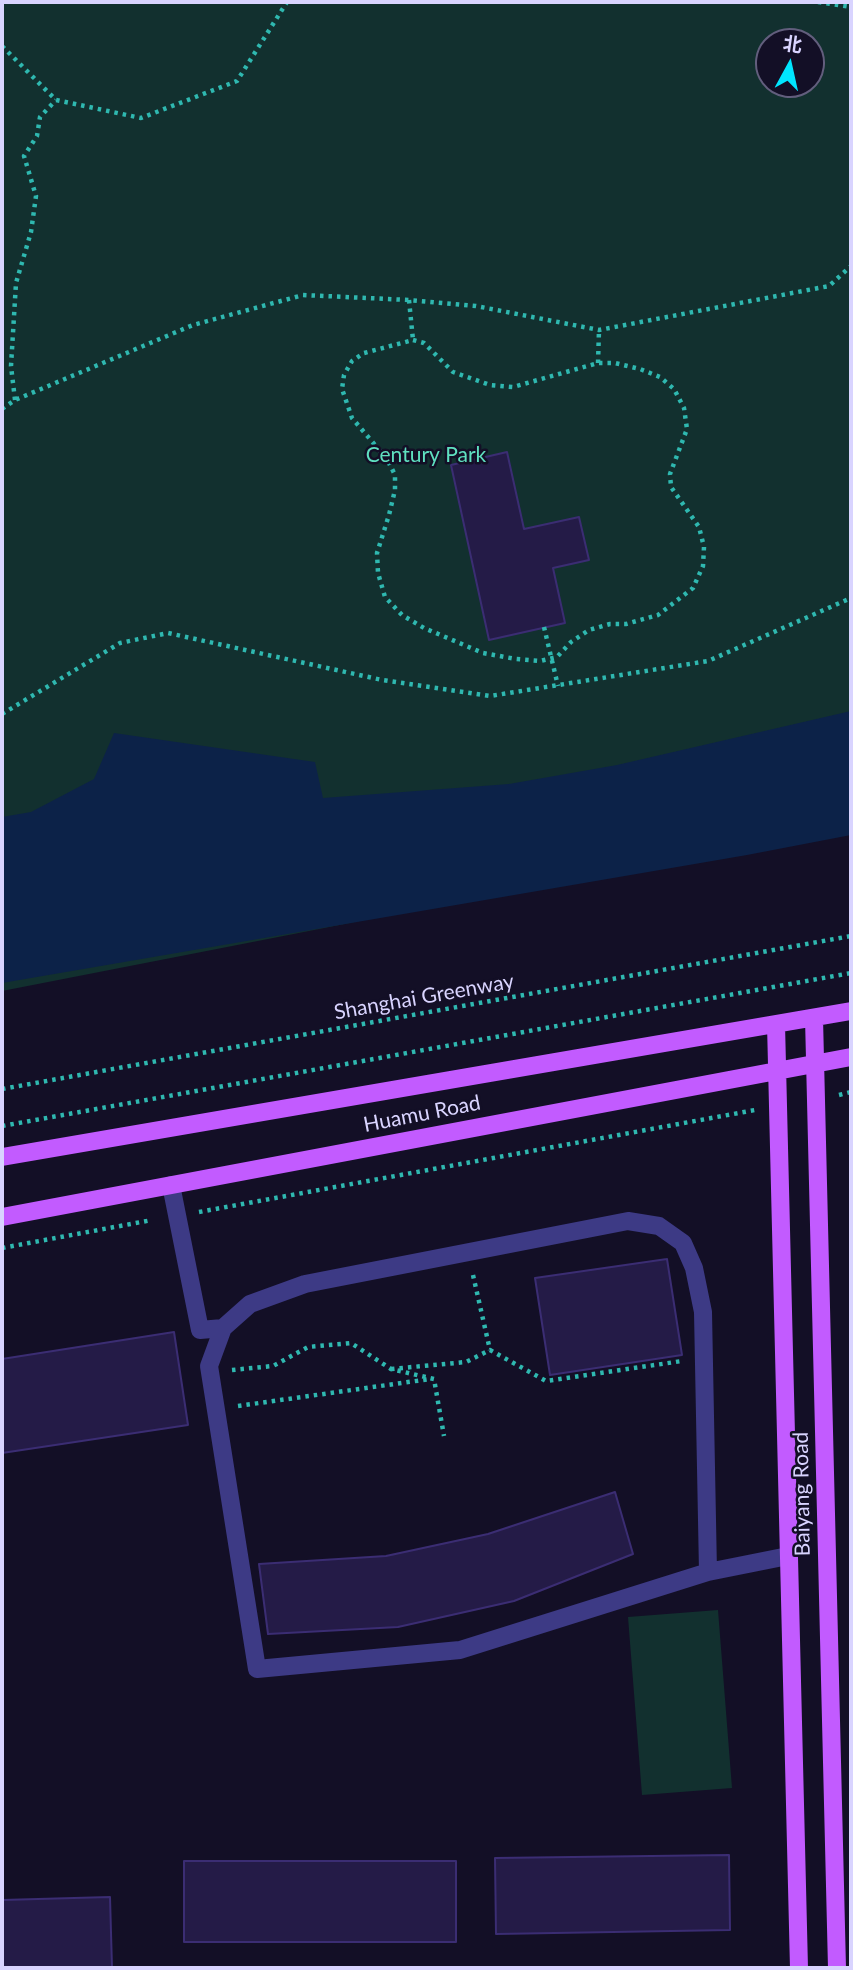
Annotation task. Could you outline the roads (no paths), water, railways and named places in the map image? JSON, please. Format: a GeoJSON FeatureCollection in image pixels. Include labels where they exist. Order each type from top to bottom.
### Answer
{"type":"FeatureCollection","features":[{"type":"Feature","properties":{"kind":"main road","name":"Huamu Road"},"geometry":{"type":"LineString","coordinates":[[2,1157],[851,1011]]}},
{"type":"Feature","properties":{"kind":"main road","name":"Baiyang Road"},"geometry":{"type":"LineString","coordinates":[[814,1018],[837,1968]]}},
{"type":"Feature","properties":{"kind":"main road","name":"Baiyang Road"},"geometry":{"type":"LineString","coordinates":[[776,1024],[799,1968]]}},
{"type":"Feature","properties":{"kind":"main road","name":"Huamu Road"},"geometry":{"type":"LineString","coordinates":[[2,1217],[851,1057]]}},
{"type":"Feature","properties":{"kind":"lane"},"geometry":{"type":"LineString","coordinates":[[171,1185],[200,1330],[223,1328]]}},
{"type":"Feature","properties":{"kind":"lane"},"geometry":{"type":"LineString","coordinates":[[708,1572],[703,1312],[694,1268],[683,1244],[659,1226],[628,1221],[305,1284],[250,1304],[223,1328],[209,1366],[257,1669],[460,1650],[708,1572],[788,1556]]}},
{"type":"Feature","properties":{"kind":"water"},"geometry":{"type":"Polygon","coordinates":[[[851,711],[851,835],[2,983],[2,817],[31,812],[94,779],[114,733],[315,762],[323,798],[509,784],[617,765],[851,711]]]}},
{"type":"Feature","properties":{"kind":"park label","name":"Century Park"},"geometry":{"type":"Point","coordinates":[426,455]}}]}
